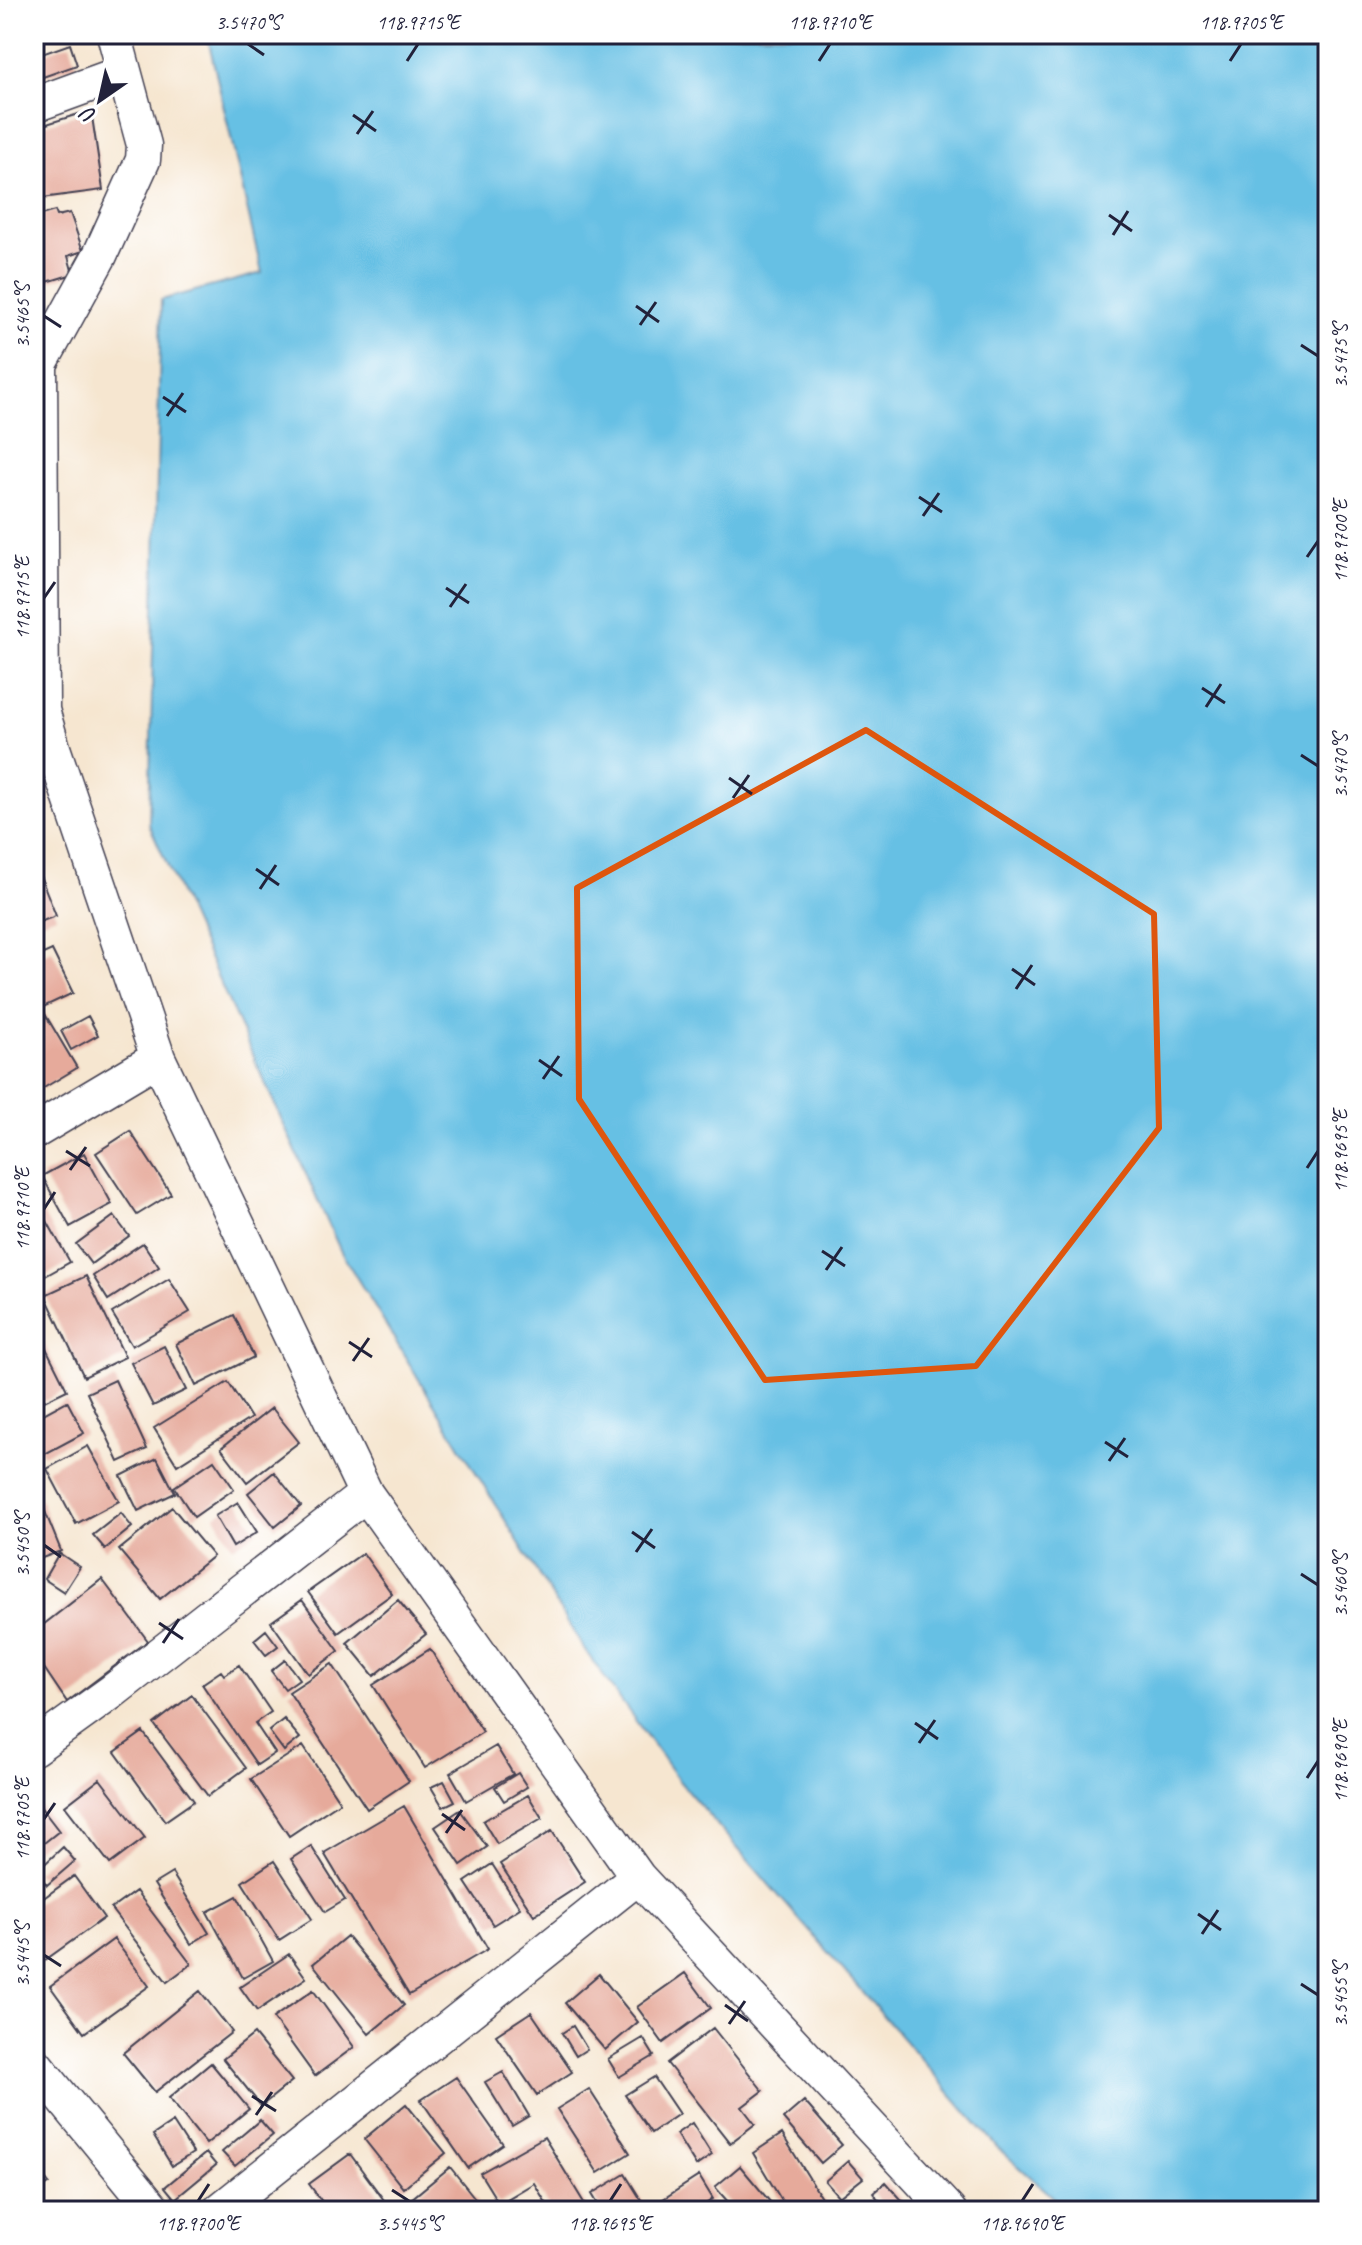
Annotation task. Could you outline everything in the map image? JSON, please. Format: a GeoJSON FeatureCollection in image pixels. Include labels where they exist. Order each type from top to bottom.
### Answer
{"type":"FeatureCollection","features":[{"type":"Feature","properties":{"kind":"street"},"geometry":{"type":"LineString","coordinates":[[114,34],[122,73],[144,145],[143,160],[100,255],[37,366],[38,712],[158,1058],[366,1494],[638,1877],[949,2211]]}},
{"type":"Feature","properties":{"kind":"street"},"geometry":{"type":"LineString","coordinates":[[34,105],[122,73]]}},
{"type":"Feature","properties":{"kind":"street"},"geometry":{"type":"LineString","coordinates":[[34,1132],[158,1058]]}},
{"type":"Feature","properties":{"kind":"street"},"geometry":{"type":"LineString","coordinates":[[34,1748],[113,1691],[366,1494]]}},
{"type":"Feature","properties":{"kind":"street"},"geometry":{"type":"LineString","coordinates":[[219,2211],[638,1877]]}},
{"type":"Feature","properties":{"kind":"street"},"geometry":{"type":"LineString","coordinates":[[34,2063],[155,2211]]}},
{"type":"Feature","properties":{"kind":"highlighted area"},"geometry":{"type":"Polygon","coordinates":[[[866,730],[1154,914],[1159,1128],[976,1366],[765,1380],[579,1099],[577,888],[866,730]]]}},
{"type":"Feature","properties":{"kind":"water"},"geometry":{"type":"Polygon","coordinates":[[[207,34],[1328,34],[1328,2211],[1069,2211],[998,2148],[679,1781],[584,1649],[341,1252],[149,824],[161,300],[262,273],[207,34]]]}},
{"type":"Feature","properties":{"kind":"building"},"geometry":{"type":"Polygon","coordinates":[[[70,44],[77,65],[43,77],[36,56],[70,44]]]}},
{"type":"Feature","properties":{"kind":"building"},"geometry":{"type":"Polygon","coordinates":[[[91,110],[103,190],[34,199],[34,128],[91,110]]]}},
{"type":"Feature","properties":{"kind":"building"},"geometry":{"type":"Polygon","coordinates":[[[55,211],[57,216],[70,213],[83,251],[68,256],[73,274],[47,282],[34,244],[34,217],[55,211]]]}},
{"type":"Feature","properties":{"kind":"building"},"geometry":{"type":"Polygon","coordinates":[[[34,290],[45,317],[34,321],[34,290]]]}},
{"type":"Feature","properties":{"kind":"building"},"geometry":{"type":"Polygon","coordinates":[[[41,878],[56,916],[34,924],[34,881],[41,878]]]}},
{"type":"Feature","properties":{"kind":"building"},"geometry":{"type":"Polygon","coordinates":[[[52,950],[73,993],[39,1009],[34,998],[34,958],[52,950]]]}},
{"type":"Feature","properties":{"kind":"building"},"geometry":{"type":"Polygon","coordinates":[[[42,1009],[77,1068],[42,1089],[34,1076],[34,1014],[42,1009]]]}},
{"type":"Feature","properties":{"kind":"building"},"geometry":{"type":"Polygon","coordinates":[[[88,1016],[98,1035],[71,1050],[61,1031],[88,1016]]]}},
{"type":"Feature","properties":{"kind":"building"},"geometry":{"type":"Polygon","coordinates":[[[130,1131],[171,1194],[137,1215],[96,1153],[130,1131]]]}},
{"type":"Feature","properties":{"kind":"building"},"geometry":{"type":"Polygon","coordinates":[[[84,1153],[112,1204],[70,1227],[42,1176],[84,1153]]]}},
{"type":"Feature","properties":{"kind":"building"},"geometry":{"type":"Polygon","coordinates":[[[38,1205],[70,1262],[40,1279],[34,1268],[34,1208],[38,1205]]]}},
{"type":"Feature","properties":{"kind":"building"},"geometry":{"type":"Polygon","coordinates":[[[114,1216],[129,1236],[91,1264],[76,1244],[114,1216]]]}},
{"type":"Feature","properties":{"kind":"building"},"geometry":{"type":"Polygon","coordinates":[[[143,1243],[159,1267],[108,1300],[93,1276],[143,1243]]]}},
{"type":"Feature","properties":{"kind":"building"},"geometry":{"type":"Polygon","coordinates":[[[86,1276],[125,1357],[84,1377],[45,1295],[86,1276]]]}},
{"type":"Feature","properties":{"kind":"building"},"geometry":{"type":"Polygon","coordinates":[[[169,1279],[190,1312],[132,1346],[112,1313],[169,1279]]]}},
{"type":"Feature","properties":{"kind":"building"},"geometry":{"type":"Polygon","coordinates":[[[234,1315],[254,1357],[196,1386],[176,1344],[234,1315]]]}},
{"type":"Feature","properties":{"kind":"building"},"geometry":{"type":"Polygon","coordinates":[[[34,1324],[67,1390],[34,1406],[34,1324]]]}},
{"type":"Feature","properties":{"kind":"building"},"geometry":{"type":"Polygon","coordinates":[[[164,1346],[186,1390],[153,1406],[131,1363],[164,1346]]]}},
{"type":"Feature","properties":{"kind":"building"},"geometry":{"type":"Polygon","coordinates":[[[115,1380],[147,1449],[119,1462],[87,1393],[115,1380]]]}},
{"type":"Feature","properties":{"kind":"building"},"geometry":{"type":"Polygon","coordinates":[[[228,1382],[251,1418],[177,1465],[154,1428],[228,1382]]]}},
{"type":"Feature","properties":{"kind":"building"},"geometry":{"type":"Polygon","coordinates":[[[67,1401],[84,1433],[43,1455],[34,1439],[34,1419],[67,1401]]]}},
{"type":"Feature","properties":{"kind":"building"},"geometry":{"type":"Polygon","coordinates":[[[272,1408],[299,1442],[247,1482],[221,1448],[272,1408]]]}},
{"type":"Feature","properties":{"kind":"building"},"geometry":{"type":"Polygon","coordinates":[[[88,1446],[119,1501],[76,1524],[47,1469],[88,1446]]]}},
{"type":"Feature","properties":{"kind":"building"},"geometry":{"type":"Polygon","coordinates":[[[157,1458],[175,1493],[138,1511],[121,1476],[157,1458]]]}},
{"type":"Feature","properties":{"kind":"building"},"geometry":{"type":"Polygon","coordinates":[[[214,1460],[234,1489],[194,1517],[174,1487],[214,1460]]]}},
{"type":"Feature","properties":{"kind":"building"},"geometry":{"type":"Polygon","coordinates":[[[274,1472],[301,1506],[275,1527],[248,1493],[274,1472]]]}},
{"type":"Feature","properties":{"kind":"building"},"geometry":{"type":"Polygon","coordinates":[[[38,1494],[61,1551],[34,1561],[34,1496],[38,1494]]]}},
{"type":"Feature","properties":{"kind":"building"},"geometry":{"type":"Polygon","coordinates":[[[238,1502],[257,1532],[233,1547],[215,1516],[238,1502]]]}},
{"type":"Feature","properties":{"kind":"building"},"geometry":{"type":"Polygon","coordinates":[[[172,1507],[213,1556],[160,1599],[119,1550],[172,1507]]]}},
{"type":"Feature","properties":{"kind":"building"},"geometry":{"type":"Polygon","coordinates":[[[121,1513],[132,1527],[105,1549],[93,1535],[121,1513]]]}},
{"type":"Feature","properties":{"kind":"building"},"geometry":{"type":"Polygon","coordinates":[[[59,1553],[80,1567],[64,1592],[44,1579],[59,1553]]]}},
{"type":"Feature","properties":{"kind":"building"},"geometry":{"type":"Polygon","coordinates":[[[363,1553],[392,1594],[338,1633],[308,1592],[363,1553]]]}},
{"type":"Feature","properties":{"kind":"building"},"geometry":{"type":"Polygon","coordinates":[[[102,1579],[148,1641],[67,1702],[34,1653],[34,1632],[102,1579]]]}},
{"type":"Feature","properties":{"kind":"building"},"geometry":{"type":"Polygon","coordinates":[[[302,1600],[339,1651],[308,1674],[271,1622],[302,1600]]]}},
{"type":"Feature","properties":{"kind":"building"},"geometry":{"type":"Polygon","coordinates":[[[398,1600],[426,1634],[374,1676],[347,1643],[398,1600]]]}},
{"type":"Feature","properties":{"kind":"building"},"geometry":{"type":"Polygon","coordinates":[[[266,1630],[278,1646],[266,1655],[254,1640],[266,1630]]]}},
{"type":"Feature","properties":{"kind":"building"},"geometry":{"type":"Polygon","coordinates":[[[430,1649],[483,1732],[425,1768],[373,1685],[430,1649]]]}},
{"type":"Feature","properties":{"kind":"building"},"geometry":{"type":"Polygon","coordinates":[[[285,1660],[299,1679],[285,1689],[271,1671],[285,1660]]]}},
{"type":"Feature","properties":{"kind":"building"},"geometry":{"type":"Polygon","coordinates":[[[332,1664],[409,1781],[367,1809],[289,1692],[332,1664]]]}},
{"type":"Feature","properties":{"kind":"building"},"geometry":{"type":"Polygon","coordinates":[[[239,1665],[271,1712],[255,1723],[275,1753],[257,1765],[202,1684],[221,1671],[224,1675],[239,1665]]]}},
{"type":"Feature","properties":{"kind":"building"},"geometry":{"type":"Polygon","coordinates":[[[192,1695],[246,1768],[208,1796],[154,1724],[192,1695]]]}},
{"type":"Feature","properties":{"kind":"building"},"geometry":{"type":"Polygon","coordinates":[[[284,1719],[300,1738],[284,1751],[269,1731],[284,1719]]]}},
{"type":"Feature","properties":{"kind":"building"},"geometry":{"type":"Polygon","coordinates":[[[143,1732],[194,1801],[165,1821],[115,1752],[143,1732]]]}},
{"type":"Feature","properties":{"kind":"building"},"geometry":{"type":"Polygon","coordinates":[[[303,1746],[340,1802],[289,1836],[251,1779],[303,1746]]]}},
{"type":"Feature","properties":{"kind":"building"},"geometry":{"type":"Polygon","coordinates":[[[496,1746],[513,1774],[466,1801],[450,1773],[496,1746]]]}},
{"type":"Feature","properties":{"kind":"building"},"geometry":{"type":"Polygon","coordinates":[[[518,1773],[527,1787],[504,1801],[495,1787],[518,1773]]]}},
{"type":"Feature","properties":{"kind":"building"},"geometry":{"type":"Polygon","coordinates":[[[100,1779],[145,1838],[110,1864],[65,1806],[100,1779]]]}},
{"type":"Feature","properties":{"kind":"building"},"geometry":{"type":"Polygon","coordinates":[[[444,1781],[455,1801],[443,1807],[431,1787],[444,1781]]]}},
{"type":"Feature","properties":{"kind":"building"},"geometry":{"type":"Polygon","coordinates":[[[528,1795],[542,1818],[497,1844],[483,1821],[528,1795]]]}},
{"type":"Feature","properties":{"kind":"building"},"geometry":{"type":"Polygon","coordinates":[[[39,1805],[59,1831],[34,1851],[34,1809],[39,1805]]]}},
{"type":"Feature","properties":{"kind":"building"},"geometry":{"type":"Polygon","coordinates":[[[404,1806],[488,1949],[409,1995],[324,1853],[404,1806]]]}},
{"type":"Feature","properties":{"kind":"building"},"geometry":{"type":"Polygon","coordinates":[[[460,1810],[487,1847],[461,1865],[435,1827],[460,1810]]]}},
{"type":"Feature","properties":{"kind":"building"},"geometry":{"type":"Polygon","coordinates":[[[552,1831],[585,1882],[534,1915],[500,1864],[552,1831]]]}},
{"type":"Feature","properties":{"kind":"building"},"geometry":{"type":"Polygon","coordinates":[[[311,1846],[345,1900],[325,1912],[291,1859],[311,1846]]]}},
{"type":"Feature","properties":{"kind":"building"},"geometry":{"type":"Polygon","coordinates":[[[63,1847],[75,1861],[47,1885],[36,1872],[63,1847]]]}},
{"type":"Feature","properties":{"kind":"building"},"geometry":{"type":"Polygon","coordinates":[[[274,1861],[312,1919],[279,1940],[242,1882],[274,1861]]]}},
{"type":"Feature","properties":{"kind":"building"},"geometry":{"type":"Polygon","coordinates":[[[492,1864],[520,1908],[493,1925],[465,1882],[492,1864]]]}},
{"type":"Feature","properties":{"kind":"building"},"geometry":{"type":"Polygon","coordinates":[[[172,1873],[209,1933],[191,1944],[154,1884],[172,1873]]]}},
{"type":"Feature","properties":{"kind":"building"},"geometry":{"type":"Polygon","coordinates":[[[74,1876],[104,1918],[34,1968],[34,1905],[74,1876]]]}},
{"type":"Feature","properties":{"kind":"building"},"geometry":{"type":"Polygon","coordinates":[[[136,1891],[191,1964],[167,1982],[111,1909],[136,1891]]]}},
{"type":"Feature","properties":{"kind":"building"},"geometry":{"type":"Polygon","coordinates":[[[237,1896],[273,1961],[243,1978],[207,1912],[237,1896]]]}},
{"type":"Feature","properties":{"kind":"building"},"geometry":{"type":"Polygon","coordinates":[[[347,1936],[404,2005],[369,2034],[313,1964],[347,1936]]]}},
{"type":"Feature","properties":{"kind":"building"},"geometry":{"type":"Polygon","coordinates":[[[114,1939],[149,1986],[84,2033],[50,1986],[114,1939]]]}},
{"type":"Feature","properties":{"kind":"building"},"geometry":{"type":"Polygon","coordinates":[[[289,1954],[306,1978],[257,2011],[240,1987],[289,1954]]]}},
{"type":"Feature","properties":{"kind":"building"},"geometry":{"type":"Polygon","coordinates":[[[685,1973],[711,2008],[663,2043],[637,2007],[685,1973]]]}},
{"type":"Feature","properties":{"kind":"building"},"geometry":{"type":"Polygon","coordinates":[[[599,1974],[638,2022],[605,2050],[565,2003],[599,1974]]]}},
{"type":"Feature","properties":{"kind":"building"},"geometry":{"type":"Polygon","coordinates":[[[313,1990],[354,2047],[315,2076],[273,2018],[313,1990]]]}},
{"type":"Feature","properties":{"kind":"building"},"geometry":{"type":"Polygon","coordinates":[[[200,1991],[232,2032],[155,2092],[123,2053],[200,1991]]]}},
{"type":"Feature","properties":{"kind":"building"},"geometry":{"type":"Polygon","coordinates":[[[531,2012],[572,2072],[537,2095],[496,2035],[531,2012]]]}},
{"type":"Feature","properties":{"kind":"building"},"geometry":{"type":"Polygon","coordinates":[[[573,2026],[587,2049],[576,2056],[562,2033],[573,2026]]]}},
{"type":"Feature","properties":{"kind":"building"},"geometry":{"type":"Polygon","coordinates":[[[713,2028],[763,2091],[742,2107],[755,2124],[730,2143],[667,2063],[713,2028]]]}},
{"type":"Feature","properties":{"kind":"building"},"geometry":{"type":"Polygon","coordinates":[[[254,2034],[292,2081],[261,2106],[223,2059],[254,2034]]]}},
{"type":"Feature","properties":{"kind":"building"},"geometry":{"type":"Polygon","coordinates":[[[643,2038],[654,2056],[619,2077],[608,2059],[643,2038]]]}},
{"type":"Feature","properties":{"kind":"building"},"geometry":{"type":"Polygon","coordinates":[[[211,2063],[249,2109],[206,2144],[169,2098],[211,2063]]]}},
{"type":"Feature","properties":{"kind":"building"},"geometry":{"type":"Polygon","coordinates":[[[503,2072],[529,2116],[512,2126],[485,2082],[503,2072]]]}},
{"type":"Feature","properties":{"kind":"building"},"geometry":{"type":"Polygon","coordinates":[[[456,2077],[503,2144],[468,2168],[421,2100],[456,2077]]]}},
{"type":"Feature","properties":{"kind":"building"},"geometry":{"type":"Polygon","coordinates":[[[654,2077],[679,2114],[651,2133],[625,2095],[654,2077]]]}},
{"type":"Feature","properties":{"kind":"building"},"geometry":{"type":"Polygon","coordinates":[[[589,2089],[630,2153],[598,2173],[557,2109],[589,2089]]]}},
{"type":"Feature","properties":{"kind":"building"},"geometry":{"type":"Polygon","coordinates":[[[804,2101],[842,2145],[821,2163],[783,2119],[804,2101]]]}},
{"type":"Feature","properties":{"kind":"building"},"geometry":{"type":"Polygon","coordinates":[[[406,2104],[446,2153],[403,2188],[364,2139],[406,2104]]]}},
{"type":"Feature","properties":{"kind":"building"},"geometry":{"type":"Polygon","coordinates":[[[260,2120],[273,2135],[235,2166],[222,2152],[260,2120]]]}},
{"type":"Feature","properties":{"kind":"building"},"geometry":{"type":"Polygon","coordinates":[[[173,2122],[193,2153],[172,2166],[153,2135],[173,2122]]]}},
{"type":"Feature","properties":{"kind":"building"},"geometry":{"type":"Polygon","coordinates":[[[692,2123],[712,2155],[696,2166],[676,2134],[692,2123]]]}},
{"type":"Feature","properties":{"kind":"building"},"geometry":{"type":"Polygon","coordinates":[[[782,2134],[827,2207],[821,2211],[788,2211],[753,2153],[782,2134]]]}},
{"type":"Feature","properties":{"kind":"building"},"geometry":{"type":"Polygon","coordinates":[[[544,2137],[589,2211],[551,2211],[534,2183],[499,2204],[480,2173],[544,2137]]]}},
{"type":"Feature","properties":{"kind":"building"},"geometry":{"type":"Polygon","coordinates":[[[206,2153],[216,2165],[175,2199],[165,2187],[206,2153]]]}},
{"type":"Feature","properties":{"kind":"building"},"geometry":{"type":"Polygon","coordinates":[[[350,2154],[392,2211],[329,2211],[309,2184],[350,2154]]]}},
{"type":"Feature","properties":{"kind":"building"},"geometry":{"type":"Polygon","coordinates":[[[848,2161],[863,2178],[839,2197],[825,2181],[848,2161]]]}},
{"type":"Feature","properties":{"kind":"building"},"geometry":{"type":"Polygon","coordinates":[[[34,2164],[49,2184],[34,2194],[34,2164]]]}},
{"type":"Feature","properties":{"kind":"building"},"geometry":{"type":"Polygon","coordinates":[[[740,2166],[771,2203],[762,2211],[736,2211],[715,2187],[740,2166]]]}},
{"type":"Feature","properties":{"kind":"building"},"geometry":{"type":"Polygon","coordinates":[[[450,2167],[478,2202],[466,2211],[419,2211],[410,2200],[450,2167]]]}},
{"type":"Feature","properties":{"kind":"building"},"geometry":{"type":"Polygon","coordinates":[[[625,2174],[648,2211],[602,2211],[592,2194],[625,2174]]]}},
{"type":"Feature","properties":{"kind":"building"},"geometry":{"type":"Polygon","coordinates":[[[699,2176],[713,2199],[695,2211],[662,2211],[657,2203],[699,2176]]]}},
{"type":"Feature","properties":{"kind":"building"},"geometry":{"type":"Polygon","coordinates":[[[886,2182],[907,2206],[901,2211],[888,2211],[873,2193],[886,2182]]]}}]}
